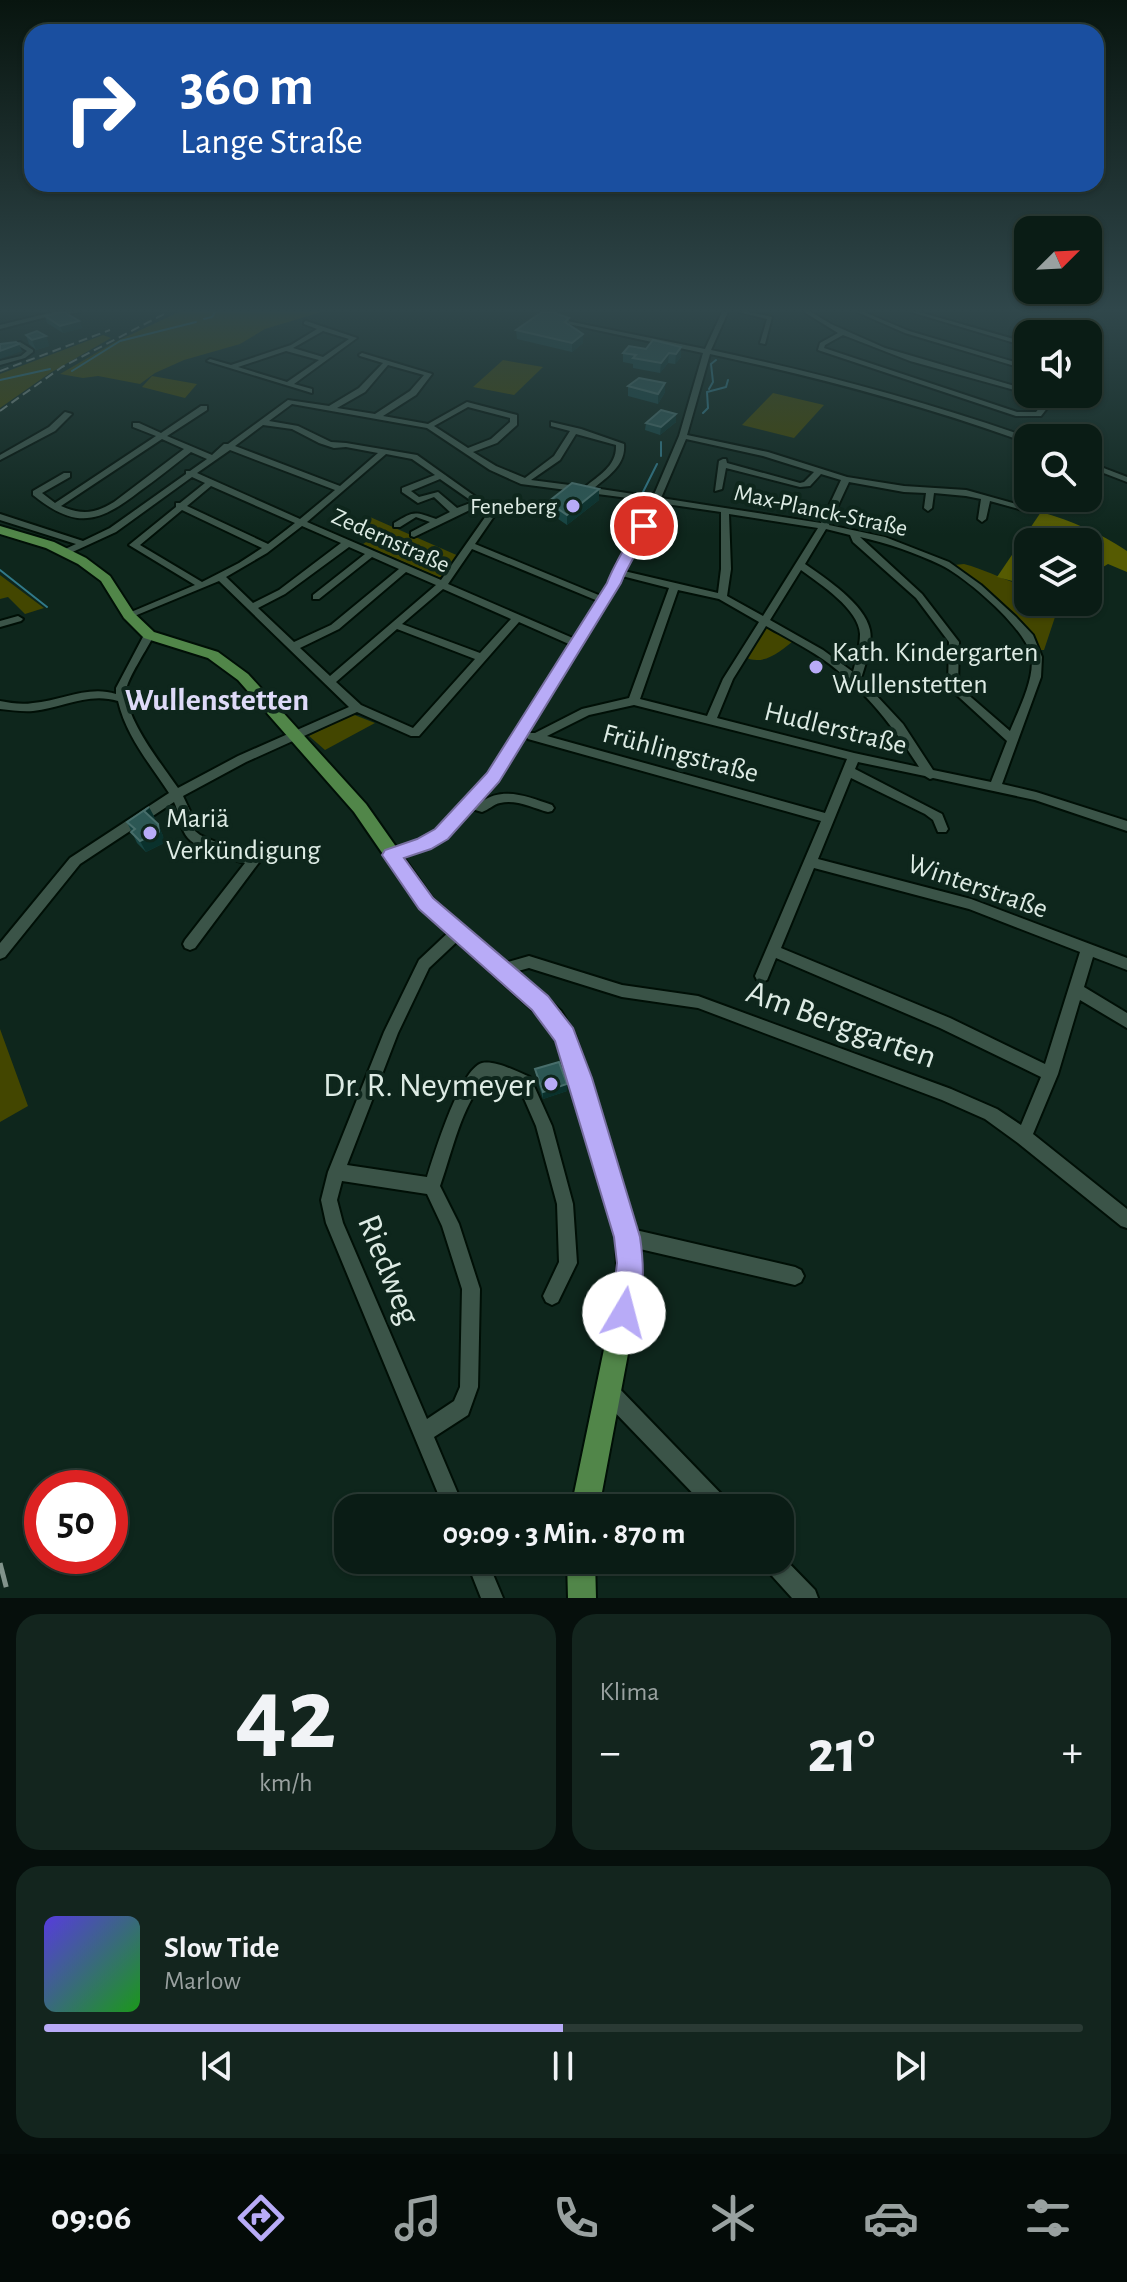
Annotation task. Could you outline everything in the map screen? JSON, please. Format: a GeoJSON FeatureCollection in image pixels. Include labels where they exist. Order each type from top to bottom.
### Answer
{"type":"FeatureCollection","features":[{"type":"Feature","properties":{"kind":"main road"},"geometry":{"type":"LineString","coordinates":[[0,530],[66,552],[99,571],[129,615],[149,635],[226,662],[243,677],[360,808],[426,903],[554,1017],[565,1035],[627,1237],[629,1294],[588,1494]]}},
{"type":"Feature","properties":{"kind":"main road"},"geometry":{"type":"LineString","coordinates":[[581,1574],[582,1598]]}},
{"type":"Feature","properties":{"kind":"street"},"geometry":{"type":"LineString","coordinates":[[66,552],[113,530],[227,446],[309,391],[296,387]]}},
{"type":"Feature","properties":{"kind":"street"},"geometry":{"type":"LineString","coordinates":[[330,409],[365,387]]}},
{"type":"Feature","properties":{"kind":"street"},"geometry":{"type":"LineString","coordinates":[[378,416],[418,387]]}},
{"type":"Feature","properties":{"kind":"street"},"geometry":{"type":"LineString","coordinates":[[392,855],[436,838],[493,778],[636,544],[683,436],[697,387]]}},
{"type":"Feature","properties":{"kind":"street"},"geometry":{"type":"LineString","coordinates":[[857,387],[1014,436]]}},
{"type":"Feature","properties":{"kind":"street"},"geometry":{"type":"LineString","coordinates":[[935,387],[1019,414],[1038,414],[1043,408]]}},
{"type":"Feature","properties":{"kind":"street"},"geometry":{"type":"LineString","coordinates":[[291,402],[429,426],[466,401],[515,420],[499,438],[468,451]]}},
{"type":"Feature","properties":{"kind":"street"},"geometry":{"type":"LineString","coordinates":[[54,507],[204,408]]}},
{"type":"Feature","properties":{"kind":"street"},"geometry":{"type":"LineString","coordinates":[[0,458],[52,429],[68,414]]}},
{"type":"Feature","properties":{"kind":"street"},"geometry":{"type":"LineString","coordinates":[[261,423],[298,428],[305,434],[339,446],[414,457],[493,512],[442,585],[329,682]]}},
{"type":"Feature","properties":{"kind":"street"},"geometry":{"type":"LineString","coordinates":[[554,424],[622,446],[611,470],[587,490]]}},
{"type":"Feature","properties":{"kind":"street"},"geometry":{"type":"LineString","coordinates":[[136,425],[211,458]]}},
{"type":"Feature","properties":{"kind":"street","name":"Max-Planck-Straße"},"geometry":{"type":"LineString","coordinates":[[429,426],[493,468],[524,482],[824,526],[926,554],[946,564],[978,587],[1028,635],[1037,657],[1036,677],[995,788]]}},
{"type":"Feature","properties":{"kind":"street"},"geometry":{"type":"LineString","coordinates":[[524,482],[557,458],[572,433],[578,431]]}},
{"type":"Feature","properties":{"kind":"street"},"geometry":{"type":"LineString","coordinates":[[683,436],[765,454],[846,479],[986,498],[1014,505]]}},
{"type":"Feature","properties":{"kind":"street"},"geometry":{"type":"LineString","coordinates":[[227,446],[341,489]]}},
{"type":"Feature","properties":{"kind":"street"},"geometry":{"type":"LineString","coordinates":[[718,489],[725,446]]}},
{"type":"Feature","properties":{"kind":"street"},"geometry":{"type":"LineString","coordinates":[[67,475],[36,493],[54,507],[73,513],[99,514],[191,448]]}},
{"type":"Feature","properties":{"kind":"street"},"geometry":{"type":"LineString","coordinates":[[129,615],[220,577],[268,547],[302,523],[384,452]]}},
{"type":"Feature","properties":{"kind":"street"},"geometry":{"type":"LineString","coordinates":[[723,465],[800,485],[807,484],[819,471]]}},
{"type":"Feature","properties":{"kind":"street"},"geometry":{"type":"LineString","coordinates":[[1102,470],[1127,480]]}},
{"type":"Feature","properties":{"kind":"street","name":"Zedernstraße"},"geometry":{"type":"LineString","coordinates":[[189,473],[577,644]]}},
{"type":"Feature","properties":{"kind":"street"},"geometry":{"type":"LineString","coordinates":[[441,476],[405,490],[418,500],[435,494],[456,512]]}},
{"type":"Feature","properties":{"kind":"street"},"geometry":{"type":"LineString","coordinates":[[711,719],[728,679],[824,526],[846,479]]}},
{"type":"Feature","properties":{"kind":"street"},"geometry":{"type":"LineString","coordinates":[[201,585],[134,545],[179,505],[210,483]]}},
{"type":"Feature","properties":{"kind":"street"},"geometry":{"type":"LineString","coordinates":[[928,508],[930,491]]}},
{"type":"Feature","properties":{"kind":"street"},"geometry":{"type":"LineString","coordinates":[[982,519],[986,498]]}},
{"type":"Feature","properties":{"kind":"street"},"geometry":{"type":"LineString","coordinates":[[414,534],[434,521],[480,502]]}},
{"type":"Feature","properties":{"kind":"street"},"geometry":{"type":"LineString","coordinates":[[179,505],[268,547]]}},
{"type":"Feature","properties":{"kind":"street"},"geometry":{"type":"LineString","coordinates":[[722,597],[726,569],[725,510]]}},
{"type":"Feature","properties":{"kind":"street"},"geometry":{"type":"LineString","coordinates":[[397,525],[415,514],[434,521]]}},
{"type":"Feature","properties":{"kind":"street"},"geometry":{"type":"LineString","coordinates":[[0,517],[85,544]]}},
{"type":"Feature","properties":{"kind":"street"},"geometry":{"type":"LineString","coordinates":[[854,532],[856,540],[919,596],[954,642],[953,687],[1012,739]]}},
{"type":"Feature","properties":{"kind":"street"},"geometry":{"type":"LineString","coordinates":[[252,607],[282,592],[349,542]]}},
{"type":"Feature","properties":{"kind":"street"},"geometry":{"type":"LineString","coordinates":[[471,545],[603,600]]}},
{"type":"Feature","properties":{"kind":"street"},"geometry":{"type":"LineString","coordinates":[[316,597],[372,553]]}},
{"type":"Feature","properties":{"kind":"street"},"geometry":{"type":"LineString","coordinates":[[800,565],[855,610],[862,621],[865,634],[856,680]]}},
{"type":"Feature","properties":{"kind":"street"},"geometry":{"type":"LineString","coordinates":[[293,647],[335,627],[406,568]]}},
{"type":"Feature","properties":{"kind":"street"},"geometry":{"type":"LineString","coordinates":[[619,573],[722,597],[766,619],[819,652],[856,680],[899,727],[930,775]]}},
{"type":"Feature","properties":{"kind":"street"},"geometry":{"type":"LineString","coordinates":[[220,577],[357,708],[415,733],[516,619]]}},
{"type":"Feature","properties":{"kind":"street"},"geometry":{"type":"LineString","coordinates":[[634,701],[675,585]]}},
{"type":"Feature","properties":{"kind":"street"},"geometry":{"type":"LineString","coordinates":[[0,624],[18,619]]}},
{"type":"Feature","properties":{"kind":"street"},"geometry":{"type":"LineString","coordinates":[[395,625],[481,657]]}},
{"type":"Feature","properties":{"kind":"street"},"geometry":{"type":"LineString","coordinates":[[149,635],[125,678],[122,699],[152,762],[184,810],[192,834],[200,841],[254,861],[190,944]]}},
{"type":"Feature","properties":{"kind":"street"},"geometry":{"type":"LineString","coordinates":[[0,705],[33,709],[101,692],[122,699]]}},
{"type":"Feature","properties":{"kind":"street","name":"Hudlerstraße"},"geometry":{"type":"LineString","coordinates":[[536,737],[586,712],[634,701],[930,775],[1036,796],[1127,826]]}},
{"type":"Feature","properties":{"kind":"street"},"geometry":{"type":"LineString","coordinates":[[0,953],[13,941],[75,861],[175,795],[357,708]]}},
{"type":"Feature","properties":{"kind":"street","name":"Frühlingstraße"},"geometry":{"type":"LineString","coordinates":[[521,734],[828,818]]}},
{"type":"Feature","properties":{"kind":"street"},"geometry":{"type":"LineString","coordinates":[[762,976],[854,757]]}},
{"type":"Feature","properties":{"kind":"street"},"geometry":{"type":"LineString","coordinates":[[850,772],[929,811],[938,817],[942,829]]}},
{"type":"Feature","properties":{"kind":"street"},"geometry":{"type":"LineString","coordinates":[[471,803],[482,808],[492,799],[503,796],[548,808]]}},
{"type":"Feature","properties":{"kind":"street","name":"Winterstraße"},"geometry":{"type":"LineString","coordinates":[[810,862],[971,904],[1127,964]]}},
{"type":"Feature","properties":{"kind":"street","name":"Riedweg"},"geometry":{"type":"LineString","coordinates":[[448,1494],[335,1223],[329,1200],[336,1172],[413,981],[424,964],[458,932]]}},
{"type":"Feature","properties":{"kind":"street"},"geometry":{"type":"LineString","coordinates":[[772,950],[945,1023],[1050,1074]]}},
{"type":"Feature","properties":{"kind":"street"},"geometry":{"type":"LineString","coordinates":[[1024,1137],[1050,1074],[1088,950]]}},
{"type":"Feature","properties":{"kind":"street","name":"Am Berggarten"},"geometry":{"type":"LineString","coordinates":[[503,969],[529,962],[622,991],[698,1002],[946,1094],[991,1114],[1127,1220]]}},
{"type":"Feature","properties":{"kind":"street"},"geometry":{"type":"LineString","coordinates":[[1076,990],[1127,1021]]}},
{"type":"Feature","properties":{"kind":"street"},"geometry":{"type":"LineString","coordinates":[[423,1433],[461,1408],[469,1387],[471,1289],[450,1224],[432,1186],[476,1077],[483,1070],[503,1073],[525,1082],[544,1126],[565,1204],[568,1263],[552,1296]]}},
{"type":"Feature","properties":{"kind":"street"},"geometry":{"type":"LineString","coordinates":[[336,1172],[432,1186]]}},
{"type":"Feature","properties":{"kind":"street"},"geometry":{"type":"LineString","coordinates":[[627,1237],[795,1276]]}},
{"type":"Feature","properties":{"kind":"street"},"geometry":{"type":"LineString","coordinates":[[607,1390],[707,1494]]}},
{"type":"Feature","properties":{"kind":"street"},"geometry":{"type":"LineString","coordinates":[[482,1574],[492,1598]]}},
{"type":"Feature","properties":{"kind":"street"},"geometry":{"type":"LineString","coordinates":[[784,1574],[807,1598]]}},
{"type":"Feature","properties":{"kind":"shaded area"},"geometry":{"type":"Polygon","coordinates":[[[0,387],[31,387],[0,408],[0,387]]]}},
{"type":"Feature","properties":{"kind":"shaded area"},"geometry":{"type":"Polygon","coordinates":[[[142,387],[195,387],[185,398],[142,387]]]}},
{"type":"Feature","properties":{"kind":"shaded area"},"geometry":{"type":"Polygon","coordinates":[[[473,387],[523,387],[514,395],[473,387]]]}},
{"type":"Feature","properties":{"kind":"shaded area"},"geometry":{"type":"Polygon","coordinates":[[[773,393],[824,405],[794,438],[742,425],[773,393]]]}},
{"type":"Feature","properties":{"kind":"shaded area"},"geometry":{"type":"Polygon","coordinates":[[[1041,512],[1086,528],[1030,528],[1041,512]]]}},
{"type":"Feature","properties":{"kind":"shaded area"},"geometry":{"type":"Polygon","coordinates":[[[370,517],[461,557],[445,580],[363,544],[377,535],[355,526],[370,517]]]}},
{"type":"Feature","properties":{"kind":"shaded area"},"geometry":{"type":"Polygon","coordinates":[[[1102,536],[1127,551],[1127,572],[1108,564],[1102,568],[1102,536]]]}},
{"type":"Feature","properties":{"kind":"shaded area"},"geometry":{"type":"Polygon","coordinates":[[[1014,552],[1014,581],[997,577],[1014,552]]]}},
{"type":"Feature","properties":{"kind":"shaded area"},"geometry":{"type":"Polygon","coordinates":[[[964,564],[1014,582],[1014,615],[979,583],[954,565],[964,564]]]}},
{"type":"Feature","properties":{"kind":"shaded area"},"geometry":{"type":"Polygon","coordinates":[[[0,575],[44,608],[25,614],[8,597],[0,599],[0,575]]]}},
{"type":"Feature","properties":{"kind":"shaded area"},"geometry":{"type":"Polygon","coordinates":[[[1015,616],[1055,616],[1044,650],[1040,650],[1015,616]]]}},
{"type":"Feature","properties":{"kind":"shaded area"},"geometry":{"type":"Polygon","coordinates":[[[766,620],[796,639],[764,659],[743,656],[766,620]]]}},
{"type":"Feature","properties":{"kind":"shaded area"},"geometry":{"type":"Polygon","coordinates":[[[352,714],[375,723],[325,750],[309,736],[352,714]]]}},
{"type":"Feature","properties":{"kind":"shaded area"},"geometry":{"type":"Polygon","coordinates":[[[0,1029],[28,1106],[0,1122],[0,1029]]]}},
{"type":"Feature","properties":{"kind":"building"},"geometry":{"type":"Polygon","coordinates":[[[630,387],[663,387],[658,394],[630,387]]]}},
{"type":"Feature","properties":{"kind":"building"},"geometry":{"type":"Polygon","coordinates":[[[661,410],[676,414],[661,427],[646,423],[661,410]]]}},
{"type":"Feature","properties":{"kind":"building"},"geometry":{"type":"Polygon","coordinates":[[[572,483],[599,489],[567,515],[548,502],[572,483]]]}},
{"type":"Feature","properties":{"kind":"building"},"geometry":{"type":"Polygon","coordinates":[[[149,807],[144,811],[158,824],[159,832],[140,841],[131,832],[135,829],[127,822],[149,807]]]}},
{"type":"Feature","properties":{"kind":"building","name":"Dr. R. Neymeyer"},"geometry":{"type":"Polygon","coordinates":[[[559,1062],[567,1084],[543,1092],[535,1069],[559,1062]]]}},
{"type":"Feature","properties":{"kind":"waterway"},"geometry":{"type":"LineString","coordinates":[[703,413],[708,408],[707,392],[726,387]]}},
{"type":"Feature","properties":{"kind":"waterway"},"geometry":{"type":"LineString","coordinates":[[661,442],[661,456]]}},
{"type":"Feature","properties":{"kind":"waterway"},"geometry":{"type":"LineString","coordinates":[[643,492],[657,464]]}},
{"type":"Feature","properties":{"kind":"waterway"},"geometry":{"type":"LineString","coordinates":[[620,543],[629,531],[638,503]]}},
{"type":"Feature","properties":{"kind":"waterway"},"geometry":{"type":"LineString","coordinates":[[0,570],[47,607]]}},
{"type":"Feature","properties":{"kind":"railway"},"geometry":{"type":"LineString","coordinates":[[0,411],[34,387]]}},
{"type":"Feature","properties":{"kind":"railway"},"geometry":{"type":"LineString","coordinates":[[0,1563],[9,1598]]}},
{"type":"Feature","properties":{"kind":"place","name":"Feneberg"},"geometry":{"type":"Point","coordinates":[573,506]}},
{"type":"Feature","properties":{"kind":"place","name":"Kath. Kindergarten Wullenstetten"},"geometry":{"type":"Point","coordinates":[816,667]}},
{"type":"Feature","properties":{"kind":"place","name":"Mariä Verkündigung"},"geometry":{"type":"Point","coordinates":[150,833]}},
{"type":"Feature","properties":{"kind":"place","name":"Dr. R. Neymeyer"},"geometry":{"type":"Point","coordinates":[551,1084]}},
{"type":"Feature","properties":{"kind":"district","name":"Wullenstetten"},"geometry":{"type":"Point","coordinates":[217,699]}},
{"type":"Feature","properties":{"kind":"route"},"geometry":{"type":"LineString","coordinates":[[624,1313],[629,1294],[627,1237],[565,1035],[554,1017],[540,1003],[426,903],[392,855],[436,838],[493,778],[614,583],[644,526]]}}]}
